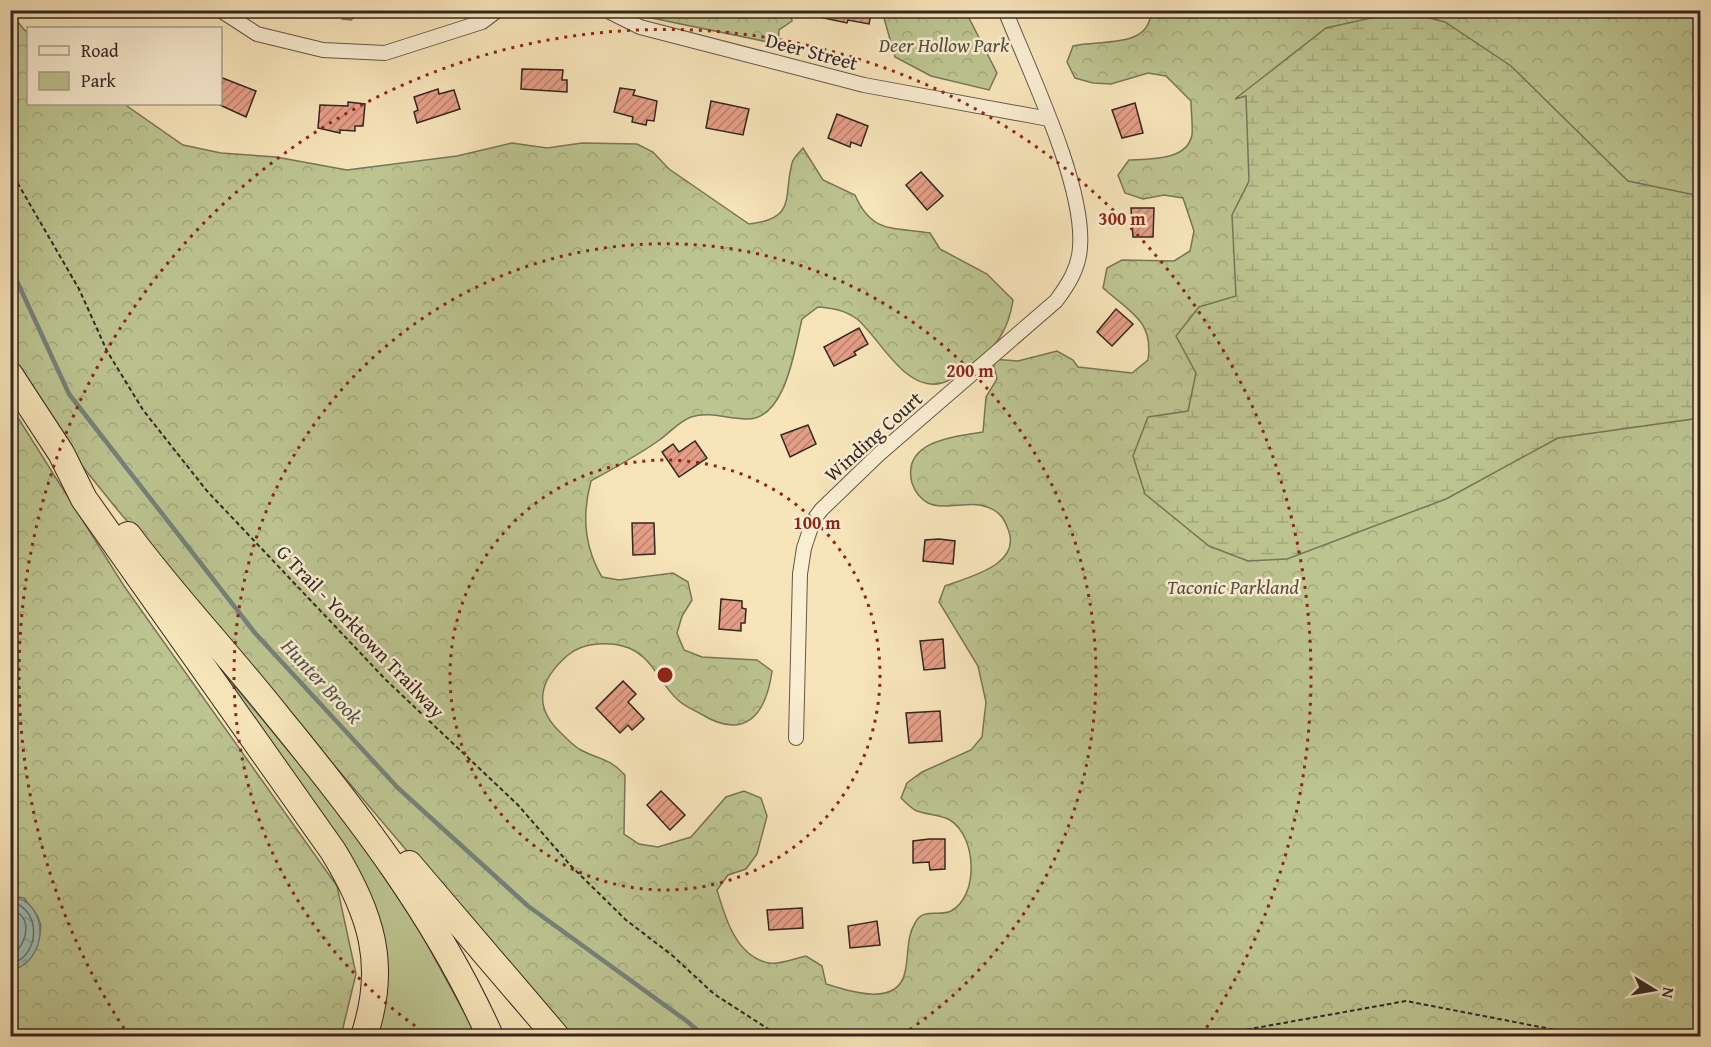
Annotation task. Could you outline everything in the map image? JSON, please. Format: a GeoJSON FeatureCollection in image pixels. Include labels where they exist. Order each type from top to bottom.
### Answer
{"type":"FeatureCollection","features":[{"type":"Feature","properties":{"kind":"highway"},"geometry":{"type":"LineString","coordinates":[[10,375],[61,453],[84,499],[333,852],[355,888],[368,920],[376,966],[374,996],[364,1036]]}},
{"type":"Feature","properties":{"kind":"highway"},"geometry":{"type":"LineString","coordinates":[[61,453],[95,491],[159,575],[279,718],[370,833],[411,892],[445,948],[490,1036]]}},
{"type":"Feature","properties":{"kind":"highway"},"geometry":{"type":"LineString","coordinates":[[279,718],[340,783],[556,1036]]}},
{"type":"Feature","properties":{"kind":"street"},"geometry":{"type":"LineString","coordinates":[[220,10],[257,34],[323,50],[385,53],[483,22],[498,10]]}},
{"type":"Feature","properties":{"kind":"street","name":"Deer Street"},"geometry":{"type":"LineString","coordinates":[[606,10],[640,27],[864,85],[1049,119]]}},
{"type":"Feature","properties":{"kind":"street","name":"Winding Court"},"geometry":{"type":"LineString","coordinates":[[796,738],[800,574],[804,548],[813,520],[878,455],[1056,301],[1068,284],[1077,264],[1080,224],[1069,178],[1049,119],[1005,10]]}},
{"type":"Feature","properties":{"kind":"path","name":"G Trail - Yorktown Trailway"},"geometry":{"type":"LineString","coordinates":[[10,170],[79,289],[119,371],[143,410],[207,491],[386,680],[518,805],[571,866],[626,920],[673,956],[714,994],[779,1036]]}},
{"type":"Feature","properties":{"kind":"path"},"geometry":{"type":"LineString","coordinates":[[1187,1036],[1244,1030],[1406,1000],[1587,1036]]}},
{"type":"Feature","properties":{"kind":"path"},"geometry":{"type":"LineString","coordinates":[[1127,1036],[1178,1036]]}},
{"type":"Feature","properties":{"kind":"green space"},"geometry":{"type":"Polygon","coordinates":[[[339,10],[361,11],[351,20],[342,19],[339,10]]]}},
{"type":"Feature","properties":{"kind":"green space"},"geometry":{"type":"Polygon","coordinates":[[[633,11],[790,11],[792,21],[779,30],[778,44],[647,17],[633,11]]]}},
{"type":"Feature","properties":{"kind":"green space","name":"Deer Hollow Park"},"geometry":{"type":"Polygon","coordinates":[[[882,11],[953,11],[969,18],[997,73],[989,90],[931,76],[895,57],[882,11]]]}},
{"type":"Feature","properties":{"kind":"green space","name":"Taconic Parkland"},"geometry":{"type":"Polygon","coordinates":[[[1151,11],[1700,11],[1700,1036],[564,1036],[116,508],[75,457],[11,359],[11,14],[27,33],[27,105],[125,105],[183,145],[221,153],[276,157],[347,170],[457,156],[512,143],[547,148],[582,143],[637,144],[653,152],[669,169],[749,224],[775,217],[781,211],[787,196],[793,161],[803,148],[823,180],[855,195],[862,208],[876,223],[894,229],[930,233],[940,249],[987,274],[1013,300],[1008,320],[1001,336],[989,351],[950,380],[929,384],[916,380],[894,362],[857,319],[848,313],[818,307],[802,319],[792,363],[779,396],[771,408],[760,416],[746,419],[712,415],[691,417],[642,452],[591,481],[586,506],[586,530],[591,554],[602,577],[619,580],[673,573],[688,582],[692,600],[682,616],[677,633],[684,650],[702,657],[757,660],[772,671],[765,700],[751,719],[741,724],[730,725],[716,722],[689,708],[671,693],[645,658],[629,648],[614,644],[589,645],[568,655],[551,674],[545,684],[543,694],[546,714],[552,724],[572,744],[608,762],[625,775],[624,834],[639,844],[658,847],[691,837],[726,797],[744,791],[761,798],[767,816],[757,854],[746,869],[728,875],[717,890],[728,923],[740,944],[748,953],[769,963],[806,956],[822,966],[826,984],[859,993],[883,993],[893,990],[900,983],[905,972],[910,935],[918,918],[922,915],[951,911],[960,903],[970,880],[970,852],[959,828],[946,818],[915,810],[901,798],[907,783],[922,772],[971,750],[982,737],[986,702],[978,666],[939,602],[945,586],[991,568],[1008,552],[1011,541],[1005,521],[991,509],[980,505],[942,506],[925,501],[913,486],[911,469],[922,449],[933,443],[983,432],[986,397],[997,379],[992,359],[1018,361],[1057,351],[1073,360],[1078,367],[1132,373],[1148,360],[1149,347],[1144,326],[1131,311],[1103,288],[1107,268],[1122,260],[1174,261],[1190,251],[1194,231],[1183,198],[1164,195],[1143,199],[1125,193],[1118,175],[1129,160],[1156,159],[1183,150],[1192,135],[1191,101],[1166,76],[1148,73],[1111,84],[1093,83],[1075,78],[1067,62],[1073,46],[1121,41],[1142,32],[1148,23],[1151,11]]]}},
{"type":"Feature","properties":{"kind":"green space"},"geometry":{"type":"Polygon","coordinates":[[[1402,11],[1445,22],[1511,66],[1628,181],[1700,196],[1700,418],[1558,438],[1446,499],[1287,559],[1248,561],[1209,546],[1145,494],[1133,456],[1148,417],[1188,411],[1196,373],[1176,336],[1199,307],[1236,296],[1232,215],[1249,181],[1246,96],[1235,99],[1326,28],[1402,11]]]}},
{"type":"Feature","properties":{"kind":"green space"},"geometry":{"type":"Polygon","coordinates":[[[10,405],[124,586],[337,886],[356,974],[341,1036],[11,1036],[11,970],[24,963],[35,949],[40,925],[37,915],[24,898],[11,896],[10,405]]]}},
{"type":"Feature","properties":{"kind":"green space"},"geometry":{"type":"Polygon","coordinates":[[[212,659],[343,816],[416,924],[477,1036],[372,1036],[368,901],[212,659]]]}},
{"type":"Feature","properties":{"kind":"water"},"geometry":{"type":"Polygon","coordinates":[[[11,896],[24,901],[33,910],[39,921],[40,933],[38,945],[32,956],[23,965],[11,970],[11,896]]]}},
{"type":"Feature","properties":{"kind":"building"},"geometry":{"type":"Polygon","coordinates":[[[814,10],[872,10],[869,24],[848,20],[847,23],[814,16],[814,10]]]}},
{"type":"Feature","properties":{"kind":"building"},"geometry":{"type":"Polygon","coordinates":[[[522,69],[563,70],[562,80],[567,80],[567,92],[521,89],[522,69]]]}},
{"type":"Feature","properties":{"kind":"building"},"geometry":{"type":"Polygon","coordinates":[[[222,78],[256,91],[246,117],[220,105],[222,105],[222,78]]]}},
{"type":"Feature","properties":{"kind":"building"},"geometry":{"type":"Polygon","coordinates":[[[620,88],[635,90],[633,95],[657,101],[654,121],[647,120],[646,125],[632,122],[633,117],[614,112],[620,88]]]}},
{"type":"Feature","properties":{"kind":"building"},"geometry":{"type":"Polygon","coordinates":[[[438,89],[439,94],[454,90],[460,109],[417,123],[414,112],[418,110],[414,97],[438,89]]]}},
{"type":"Feature","properties":{"kind":"building"},"geometry":{"type":"Polygon","coordinates":[[[711,101],[749,109],[743,135],[706,128],[711,101]]]}},
{"type":"Feature","properties":{"kind":"building"},"geometry":{"type":"Polygon","coordinates":[[[348,102],[365,104],[363,126],[355,126],[355,131],[340,130],[340,133],[318,128],[320,105],[348,106],[348,102]]]}},
{"type":"Feature","properties":{"kind":"building"},"geometry":{"type":"Polygon","coordinates":[[[1135,103],[1143,133],[1122,138],[1112,110],[1135,103]]]}},
{"type":"Feature","properties":{"kind":"building"},"geometry":{"type":"Polygon","coordinates":[[[837,114],[868,126],[861,146],[851,142],[850,147],[828,138],[837,114]]]}},
{"type":"Feature","properties":{"kind":"building"},"geometry":{"type":"Polygon","coordinates":[[[921,172],[943,196],[927,210],[906,185],[921,172]]]}},
{"type":"Feature","properties":{"kind":"building"},"geometry":{"type":"Polygon","coordinates":[[[1131,208],[1154,208],[1153,237],[1133,237],[1131,208]]]}},
{"type":"Feature","properties":{"kind":"building"},"geometry":{"type":"Polygon","coordinates":[[[1116,309],[1133,324],[1112,346],[1097,332],[1116,309]]]}},
{"type":"Feature","properties":{"kind":"building"},"geometry":{"type":"Polygon","coordinates":[[[859,328],[868,344],[854,352],[856,355],[834,366],[824,347],[859,328]]]}},
{"type":"Feature","properties":{"kind":"building"},"geometry":{"type":"Polygon","coordinates":[[[808,425],[816,444],[790,457],[781,435],[808,425]]]}},
{"type":"Feature","properties":{"kind":"building"},"geometry":{"type":"Polygon","coordinates":[[[695,441],[707,458],[679,477],[662,452],[673,444],[679,452],[695,441]]]}},
{"type":"Feature","properties":{"kind":"building"},"geometry":{"type":"Polygon","coordinates":[[[632,523],[654,523],[655,554],[633,555],[632,523]]]}},
{"type":"Feature","properties":{"kind":"building"},"geometry":{"type":"Polygon","coordinates":[[[925,540],[955,541],[953,564],[923,561],[925,540]]]}},
{"type":"Feature","properties":{"kind":"building"},"geometry":{"type":"Polygon","coordinates":[[[721,599],[742,601],[742,608],[746,609],[745,623],[741,623],[741,631],[719,629],[721,599]]]}},
{"type":"Feature","properties":{"kind":"building"},"geometry":{"type":"Polygon","coordinates":[[[943,639],[945,668],[924,670],[920,641],[943,639]]]}},
{"type":"Feature","properties":{"kind":"building"},"geometry":{"type":"Polygon","coordinates":[[[623,681],[636,694],[628,702],[644,719],[632,730],[628,725],[620,733],[596,708],[623,681]]]}},
{"type":"Feature","properties":{"kind":"building"},"geometry":{"type":"Polygon","coordinates":[[[940,711],[942,741],[909,743],[906,713],[940,711]]]}},
{"type":"Feature","properties":{"kind":"building"},"geometry":{"type":"Polygon","coordinates":[[[661,791],[685,815],[670,830],[647,805],[661,791]]]}},
{"type":"Feature","properties":{"kind":"building"},"geometry":{"type":"Polygon","coordinates":[[[945,839],[945,869],[930,870],[929,862],[913,863],[913,841],[945,839]]]}},
{"type":"Feature","properties":{"kind":"building"},"geometry":{"type":"Polygon","coordinates":[[[802,908],[803,928],[769,930],[767,910],[802,908]]]}},
{"type":"Feature","properties":{"kind":"building"},"geometry":{"type":"Polygon","coordinates":[[[877,921],[880,945],[850,948],[848,926],[877,921]]]}},
{"type":"Feature","properties":{"kind":"waterway","name":"Hunter Brook"},"geometry":{"type":"LineString","coordinates":[[10,266],[69,394],[255,633],[398,788],[528,906],[704,1036]]}}]}
